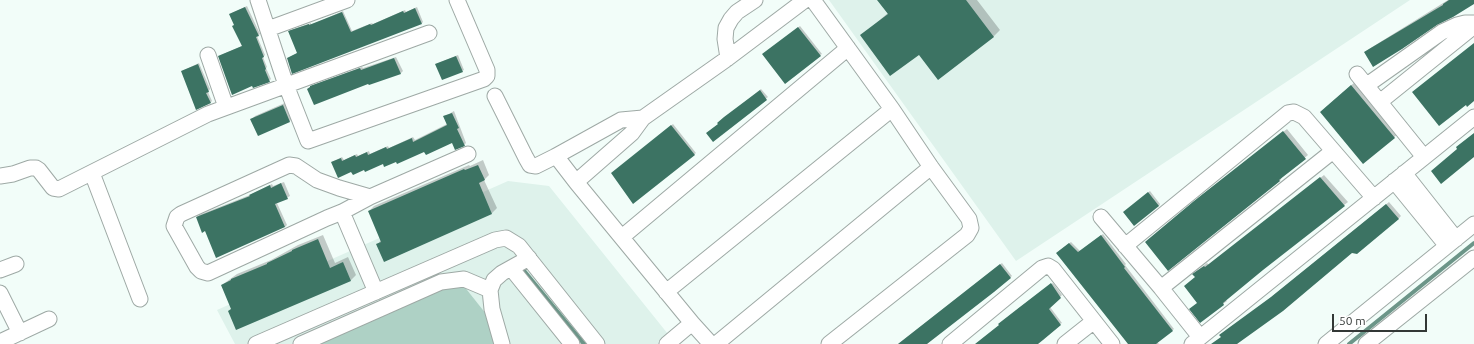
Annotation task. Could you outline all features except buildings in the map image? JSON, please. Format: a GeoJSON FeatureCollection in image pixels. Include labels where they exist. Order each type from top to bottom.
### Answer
{"type":"FeatureCollection","features":[{"type":"Feature","properties":{"kind":"street"},"geometry":{"type":"LineString","coordinates":[[258,0],[286,85],[308,141],[484,79],[487,76],[487,70],[458,0]]}},
{"type":"Feature","properties":{"kind":"street"},"geometry":{"type":"LineString","coordinates":[[268,29],[346,0]]}},
{"type":"Feature","properties":{"kind":"street"},"geometry":{"type":"LineString","coordinates":[[728,58],[725,39],[726,28],[731,19],[738,12],[755,0]]}},
{"type":"Feature","properties":{"kind":"street"},"geometry":{"type":"LineString","coordinates":[[576,182],[632,133],[643,118],[728,58],[805,0]]}},
{"type":"Feature","properties":{"kind":"street"},"geometry":{"type":"LineString","coordinates":[[812,0],[892,109],[931,167],[969,219],[971,228],[967,235],[829,344]]}},
{"type":"Feature","properties":{"kind":"street"},"geometry":{"type":"LineString","coordinates":[[1367,86],[1442,32],[1465,23],[1474,24]]}},
{"type":"Feature","properties":{"kind":"street"},"geometry":{"type":"LineString","coordinates":[[1381,101],[1474,24]]}},
{"type":"Feature","properties":{"kind":"street"},"geometry":{"type":"LineString","coordinates":[[3,178],[30,168],[38,168],[53,188],[57,190],[226,107],[429,34]]}},
{"type":"Feature","properties":{"kind":"street"},"geometry":{"type":"LineString","coordinates":[[622,237],[848,48]]}},
{"type":"Feature","properties":{"kind":"street"},"geometry":{"type":"LineString","coordinates":[[208,56],[226,107]]}},
{"type":"Feature","properties":{"kind":"street"},"geometry":{"type":"LineString","coordinates":[[1357,74],[1381,101],[1424,157]]}},
{"type":"Feature","properties":{"kind":"street"},"geometry":{"type":"LineString","coordinates":[[495,96],[530,165],[536,166],[621,120],[643,118]]}},
{"type":"Feature","properties":{"kind":"street"},"geometry":{"type":"LineString","coordinates":[[666,292],[892,109]]}},
{"type":"Feature","properties":{"kind":"street"},"geometry":{"type":"LineString","coordinates":[[1125,246],[1288,113],[1294,112],[1304,117],[1374,198]]}},
{"type":"Feature","properties":{"kind":"street"},"geometry":{"type":"LineString","coordinates":[[1101,217],[1161,288],[1196,340],[1474,117]]}},
{"type":"Feature","properties":{"kind":"street"},"geometry":{"type":"LineString","coordinates":[[1161,288],[1333,151]]}},
{"type":"Feature","properties":{"kind":"street"},"geometry":{"type":"LineString","coordinates":[[370,197],[317,180],[296,166],[289,165],[181,214],[177,217],[174,226],[197,267],[201,272],[208,273],[342,212],[370,197],[468,154]]}},
{"type":"Feature","properties":{"kind":"street"},"geometry":{"type":"LineString","coordinates":[[556,156],[666,292],[711,344]]}},
{"type":"Feature","properties":{"kind":"street"},"geometry":{"type":"LineString","coordinates":[[716,344],[931,167]]}},
{"type":"Feature","properties":{"kind":"street"},"geometry":{"type":"LineString","coordinates":[[92,173],[140,299]]}},
{"type":"Feature","properties":{"kind":"street"},"geometry":{"type":"LineString","coordinates":[[1399,177],[1452,242]]}},
{"type":"Feature","properties":{"kind":"street"},"geometry":{"type":"LineString","coordinates":[[342,212],[376,292]]}},
{"type":"Feature","properties":{"kind":"street"},"geometry":{"type":"LineString","coordinates":[[1326,344],[1474,224]]}},
{"type":"Feature","properties":{"kind":"street"},"geometry":{"type":"LineString","coordinates":[[256,344],[495,240],[506,238],[519,246],[598,344]]}},
{"type":"Feature","properties":{"kind":"street"},"geometry":{"type":"LineString","coordinates":[[502,344],[492,309],[490,290],[494,280],[502,273],[529,258]]}},
{"type":"Feature","properties":{"kind":"street"},"geometry":{"type":"LineString","coordinates":[[1366,344],[1474,258]]}},
{"type":"Feature","properties":{"kind":"street"},"geometry":{"type":"LineString","coordinates":[[0,270],[16,264]]}},
{"type":"Feature","properties":{"kind":"street"},"geometry":{"type":"LineString","coordinates":[[950,344],[1042,268],[1048,266],[1053,269],[1112,344]]}},
{"type":"Feature","properties":{"kind":"street"},"geometry":{"type":"LineString","coordinates":[[511,268],[572,344]]}},
{"type":"Feature","properties":{"kind":"street"},"geometry":{"type":"LineString","coordinates":[[301,344],[441,282],[464,279],[490,290]]}},
{"type":"Feature","properties":{"kind":"street"},"geometry":{"type":"LineString","coordinates":[[0,293],[20,333]]}},
{"type":"Feature","properties":{"kind":"street"},"geometry":{"type":"LineString","coordinates":[[0,342],[49,319]]}},
{"type":"Feature","properties":{"kind":"street"},"geometry":{"type":"LineString","coordinates":[[1065,344],[1094,321]]}},
{"type":"Feature","properties":{"kind":"street"},"geometry":{"type":"LineString","coordinates":[[667,344],[692,323]]}},
{"type":"Feature","properties":{"kind":"shaded area"},"geometry":{"type":"Polygon","coordinates":[[[829,0],[1410,0],[1016,261],[829,0]]]}},
{"type":"Feature","properties":{"kind":"shaded area"},"geometry":{"type":"Polygon","coordinates":[[[508,181],[549,186],[676,344],[510,344],[460,281],[316,344],[235,344],[217,310],[508,181]]]}},
{"type":"Feature","properties":{"kind":"green space"},"geometry":{"type":"Polygon","coordinates":[[[460,281],[510,344],[316,344],[460,281]]]}},
{"type":"Feature","properties":{"kind":"waterway"},"geometry":{"type":"LineString","coordinates":[[1349,344],[1474,243]]}},
{"type":"Feature","properties":{"kind":"waterway"},"geometry":{"type":"LineString","coordinates":[[521,267],[584,344]]}}]}
